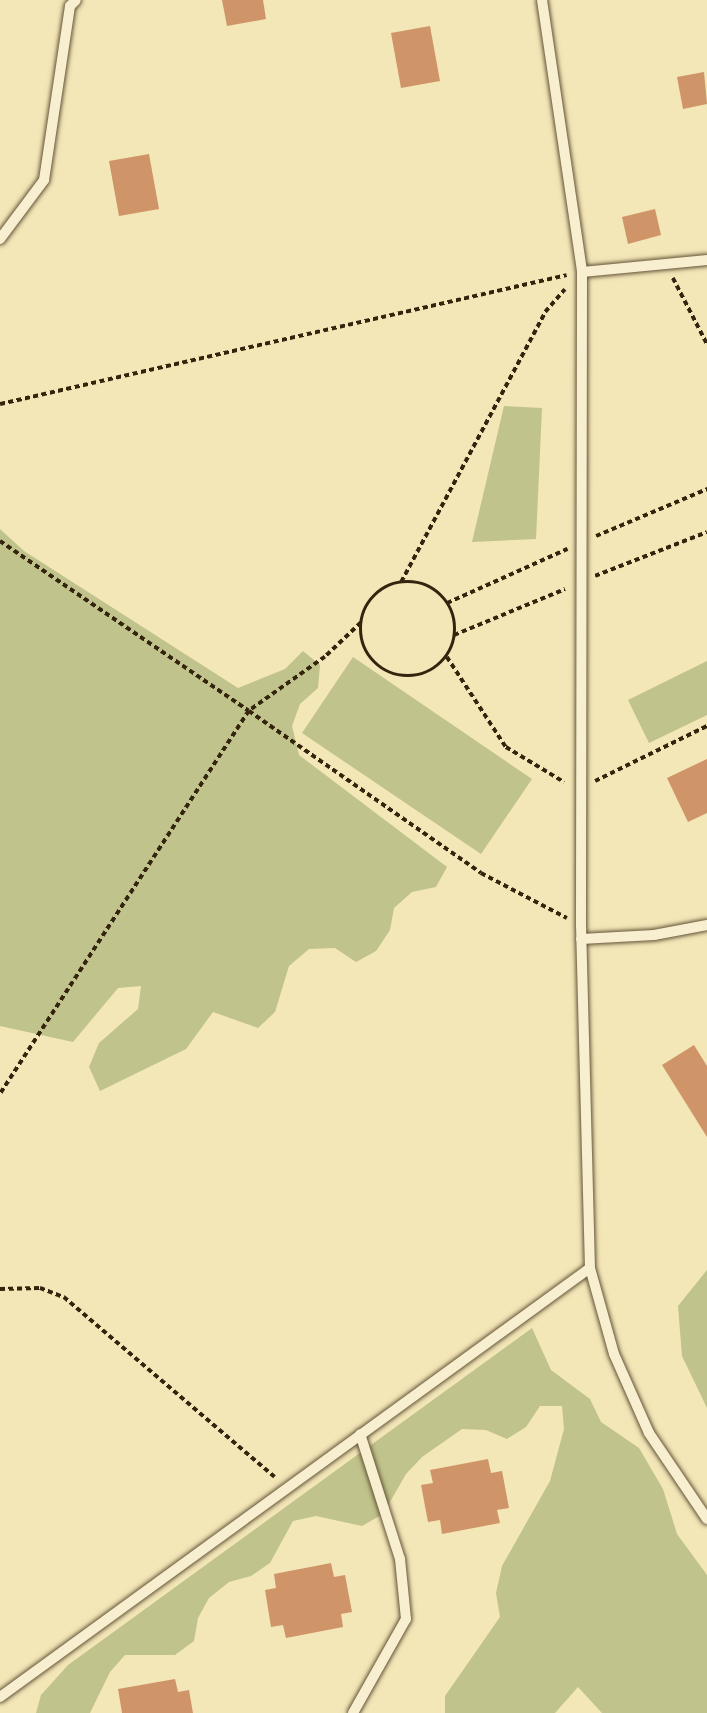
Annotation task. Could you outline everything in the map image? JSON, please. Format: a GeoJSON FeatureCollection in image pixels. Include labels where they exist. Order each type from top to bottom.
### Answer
{"type":"FeatureCollection","features":[{"type":"Feature","properties":{"kind":"lane"},"geometry":{"type":"LineString","coordinates":[[0,239],[44,180],[70,6],[76,0]]}},
{"type":"Feature","properties":{"kind":"lane"},"geometry":{"type":"LineString","coordinates":[[542,0],[582,272],[581,939],[590,1268],[614,1354],[649,1433],[707,1519]]}},
{"type":"Feature","properties":{"kind":"lane"},"geometry":{"type":"LineString","coordinates":[[582,272],[707,260]]}},
{"type":"Feature","properties":{"kind":"lane"},"geometry":{"type":"LineString","coordinates":[[581,939],[654,935],[707,925]]}},
{"type":"Feature","properties":{"kind":"lane"},"geometry":{"type":"LineString","coordinates":[[0,1697],[590,1268]]}},
{"type":"Feature","properties":{"kind":"lane"},"geometry":{"type":"LineString","coordinates":[[353,1713],[406,1619],[400,1559],[360,1434]]}},
{"type":"Feature","properties":{"kind":"path"},"geometry":{"type":"LineString","coordinates":[[665,264],[707,343]]}},
{"type":"Feature","properties":{"kind":"path"},"geometry":{"type":"LineString","coordinates":[[0,404],[582,272]]}},
{"type":"Feature","properties":{"kind":"path"},"geometry":{"type":"LineString","coordinates":[[0,1094],[249,711],[325,657],[361,623],[373,598],[401,582],[550,303],[582,272]]}},
{"type":"Feature","properties":{"kind":"path"},"geometry":{"type":"LineString","coordinates":[[0,541],[481,873],[581,925]]}},
{"type":"Feature","properties":{"kind":"path"},"geometry":{"type":"LineString","coordinates":[[361,623],[364,645],[372,659],[395,675],[427,673],[447,657],[455,628],[447,603],[429,587],[401,582]]}},
{"type":"Feature","properties":{"kind":"path"},"geometry":{"type":"LineString","coordinates":[[447,657],[506,747],[565,783],[583,786],[707,726]]}},
{"type":"Feature","properties":{"kind":"path"},"geometry":{"type":"LineString","coordinates":[[0,1289],[40,1288],[64,1297],[287,1488]]}},
{"type":"Feature","properties":{"kind":"green space"},"geometry":{"type":"Polygon","coordinates":[[[504,406],[542,408],[536,539],[472,542],[504,406]]]}},
{"type":"Feature","properties":{"kind":"green space"},"geometry":{"type":"Polygon","coordinates":[[[0,529],[24,551],[238,688],[285,669],[303,651],[320,665],[318,688],[300,704],[292,726],[299,755],[447,867],[436,887],[412,892],[394,908],[390,930],[376,951],[356,962],[335,948],[309,949],[289,966],[275,1012],[258,1028],[213,1012],[186,1049],[100,1091],[89,1067],[99,1043],[138,1009],[141,986],[118,988],[73,1042],[0,1026],[0,529]]]}},
{"type":"Feature","properties":{"kind":"green space"},"geometry":{"type":"Polygon","coordinates":[[[353,657],[532,779],[481,854],[302,733],[353,657]]]}},
{"type":"Feature","properties":{"kind":"green space"},"geometry":{"type":"Polygon","coordinates":[[[707,661],[707,715],[649,743],[628,700],[707,661]]]}},
{"type":"Feature","properties":{"kind":"green space"},"geometry":{"type":"Polygon","coordinates":[[[707,1270],[707,1408],[682,1356],[678,1306],[707,1270]]]}},
{"type":"Feature","properties":{"kind":"green space"},"geometry":{"type":"Polygon","coordinates":[[[532,1328],[551,1370],[590,1399],[601,1422],[639,1448],[663,1489],[677,1534],[707,1575],[707,1713],[602,1713],[578,1687],[555,1713],[445,1713],[445,1696],[500,1617],[496,1593],[502,1566],[550,1481],[564,1429],[562,1406],[540,1406],[526,1427],[507,1439],[486,1430],[462,1429],[422,1457],[406,1474],[383,1514],[362,1526],[316,1516],[293,1521],[270,1563],[251,1576],[229,1582],[209,1598],[198,1618],[194,1641],[175,1655],[125,1655],[110,1672],[90,1713],[36,1713],[41,1695],[68,1665],[532,1328]]]}},
{"type":"Feature","properties":{"kind":"building"},"geometry":{"type":"Polygon","coordinates":[[[222,0],[263,0],[266,19],[227,26],[222,0]]]}},
{"type":"Feature","properties":{"kind":"building"},"geometry":{"type":"Polygon","coordinates":[[[430,26],[440,81],[401,88],[391,33],[430,26]]]}},
{"type":"Feature","properties":{"kind":"building"},"geometry":{"type":"Polygon","coordinates":[[[704,72],[707,104],[683,109],[677,77],[704,72]]]}},
{"type":"Feature","properties":{"kind":"building"},"geometry":{"type":"Polygon","coordinates":[[[149,154],[159,209],[119,216],[109,161],[149,154]]]}},
{"type":"Feature","properties":{"kind":"building"},"geometry":{"type":"Polygon","coordinates":[[[655,209],[661,235],[628,244],[622,217],[655,209]]]}},
{"type":"Feature","properties":{"kind":"building"},"geometry":{"type":"Polygon","coordinates":[[[707,759],[707,813],[688,822],[667,778],[707,759]]]}},
{"type":"Feature","properties":{"kind":"building"},"geometry":{"type":"Polygon","coordinates":[[[694,1045],[707,1066],[707,1137],[662,1065],[694,1045]]]}},
{"type":"Feature","properties":{"kind":"building"},"geometry":{"type":"Polygon","coordinates":[[[488,1459],[491,1473],[502,1471],[509,1508],[497,1510],[500,1523],[442,1534],[440,1520],[428,1522],[421,1485],[433,1483],[430,1470],[488,1459]]]}},
{"type":"Feature","properties":{"kind":"building"},"geometry":{"type":"Polygon","coordinates":[[[331,1563],[334,1577],[345,1575],[352,1612],[341,1614],[343,1627],[286,1638],[283,1625],[271,1627],[265,1590],[276,1588],[274,1574],[331,1563]]]}},
{"type":"Feature","properties":{"kind":"building"},"geometry":{"type":"Polygon","coordinates":[[[175,1679],[178,1692],[189,1690],[193,1713],[122,1713],[118,1689],[175,1679]]]}}]}
